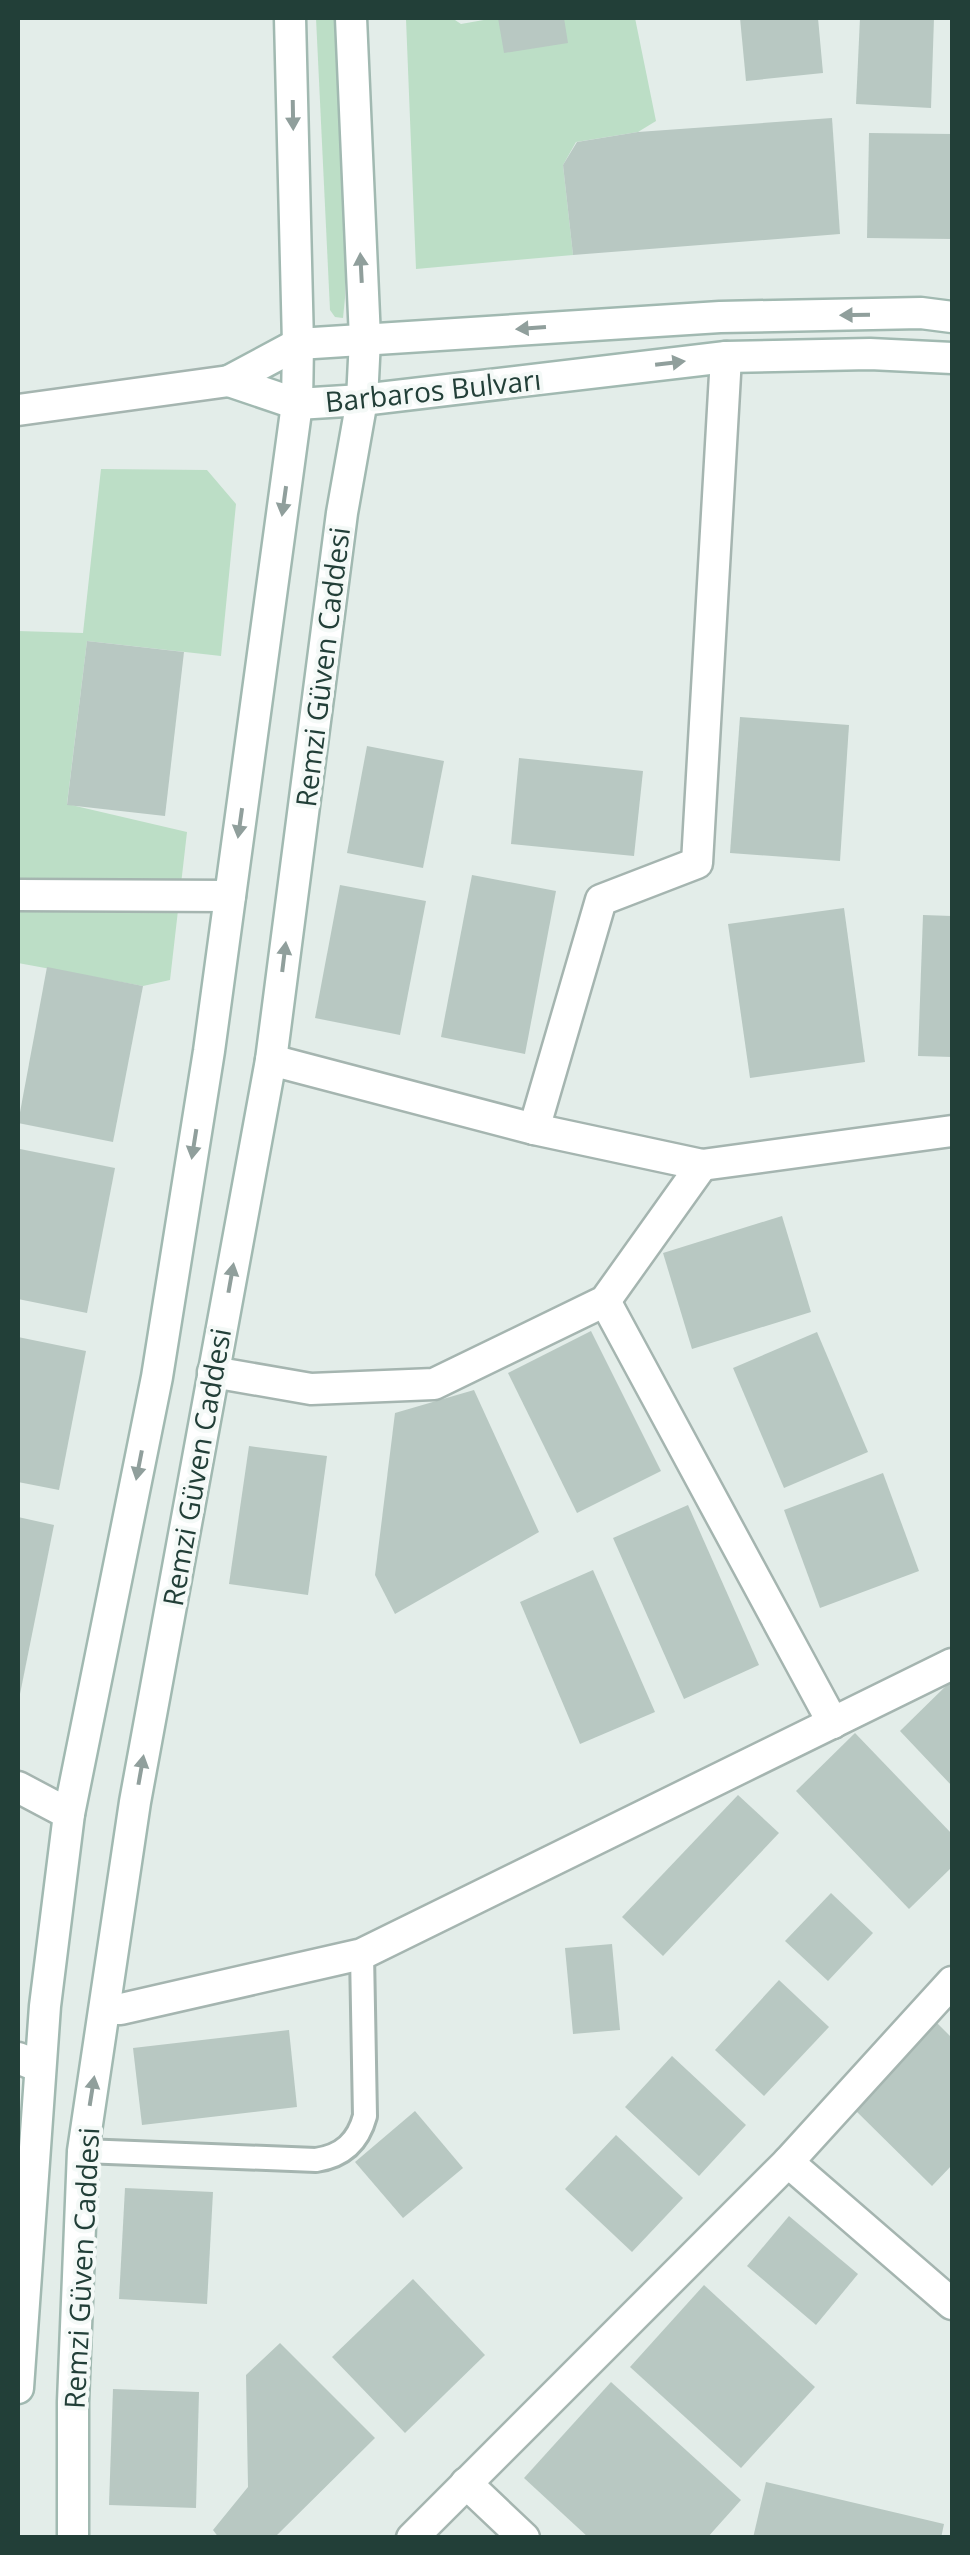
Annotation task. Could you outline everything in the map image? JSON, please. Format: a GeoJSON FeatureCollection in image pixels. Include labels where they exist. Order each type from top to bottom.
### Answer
{"type":"FeatureCollection","features":[{"type":"Feature","properties":{"kind":"street","name":"Remzi Güven Caddesi"},"geometry":{"type":"LineString","coordinates":[[18,2388],[29,2062],[45,2006],[69,1814],[156,1377],[209,1052],[297,404],[290,18]]}},
{"type":"Feature","properties":{"kind":"street","name":"Remzi Güven Caddesi"},"geometry":{"type":"LineString","coordinates":[[73,2538],[73,2402],[83,2151],[135,1802],[270,1060],[342,513],[362,400],[365,339],[351,18]]}},
{"type":"Feature","properties":{"kind":"street","name":"Barbaros Bulvarı"},"geometry":{"type":"LineString","coordinates":[[229,381],[298,344],[720,317],[952,317]]}},
{"type":"Feature","properties":{"kind":"street","name":"Barbaros Bulvarı"},"geometry":{"type":"LineString","coordinates":[[229,381],[297,404],[362,400],[726,357],[870,354],[952,358]]}},
{"type":"Feature","properties":{"kind":"street"},"geometry":{"type":"LineString","coordinates":[[534,1129],[601,900],[697,863],[726,357]]}},
{"type":"Feature","properties":{"kind":"street"},"geometry":{"type":"LineString","coordinates":[[18,410],[229,381]]}},
{"type":"Feature","properties":{"kind":"street"},"geometry":{"type":"LineString","coordinates":[[18,895],[230,896]]}},
{"type":"Feature","properties":{"kind":"street"},"geometry":{"type":"LineString","coordinates":[[270,1060],[534,1129],[702,1165],[952,1131]]}},
{"type":"Feature","properties":{"kind":"street"},"geometry":{"type":"LineString","coordinates":[[214,1372],[311,1389],[434,1384],[605,1302],[702,1165]]}},
{"type":"Feature","properties":{"kind":"street"},"geometry":{"type":"LineString","coordinates":[[605,1302],[834,1722]]}},
{"type":"Feature","properties":{"kind":"street"},"geometry":{"type":"LineString","coordinates":[[105,2009],[122,2009],[362,1954],[952,1664]]}},
{"type":"Feature","properties":{"kind":"street"},"geometry":{"type":"LineString","coordinates":[[18,1787],[69,1814]]}},
{"type":"Feature","properties":{"kind":"street"},"geometry":{"type":"LineString","coordinates":[[412,2538],[788,2162],[952,1982]]}},
{"type":"Feature","properties":{"kind":"street"},"geometry":{"type":"LineString","coordinates":[[788,2162],[952,2304]]}},
{"type":"Feature","properties":{"kind":"street"},"geometry":{"type":"LineString","coordinates":[[466,2483],[524,2538]]}},
{"type":"Feature","properties":{"kind":"lane"},"geometry":{"type":"LineString","coordinates":[[83,2151],[316,2160],[341,2153],[360,2131],[365,2116],[362,1954]]}},
{"type":"Feature","properties":{"kind":"green space"},"geometry":{"type":"Polygon","coordinates":[[[316,18],[337,18],[345,185],[343,318],[335,317],[330,310],[316,18]]]}},
{"type":"Feature","properties":{"kind":"green space"},"geometry":{"type":"Polygon","coordinates":[[[452,18],[461,24],[495,18],[635,18],[656,121],[638,132],[576,142],[563,165],[573,255],[416,269],[406,19],[452,18]]]}},
{"type":"Feature","properties":{"kind":"green space"},"geometry":{"type":"Polygon","coordinates":[[[101,469],[207,470],[236,504],[221,656],[87,641],[67,804],[187,832],[170,980],[143,986],[18,963],[18,631],[83,633],[101,469]]]}},
{"type":"Feature","properties":{"kind":"building"},"geometry":{"type":"Polygon","coordinates":[[[498,18],[564,18],[568,43],[504,53],[498,18]]]}},
{"type":"Feature","properties":{"kind":"building"},"geometry":{"type":"Polygon","coordinates":[[[740,18],[818,18],[823,73],[746,81],[740,18]]]}},
{"type":"Feature","properties":{"kind":"building"},"geometry":{"type":"Polygon","coordinates":[[[860,18],[934,18],[931,108],[856,104],[860,18]]]}},
{"type":"Feature","properties":{"kind":"building"},"geometry":{"type":"Polygon","coordinates":[[[832,118],[840,234],[573,255],[563,165],[577,142],[638,132],[832,118]]]}},
{"type":"Feature","properties":{"kind":"building"},"geometry":{"type":"Polygon","coordinates":[[[869,133],[952,134],[952,239],[867,238],[869,133]]]}},
{"type":"Feature","properties":{"kind":"building"},"geometry":{"type":"Polygon","coordinates":[[[87,641],[184,652],[165,816],[67,805],[87,641]]]}},
{"type":"Feature","properties":{"kind":"building"},"geometry":{"type":"Polygon","coordinates":[[[740,717],[849,725],[840,861],[730,853],[740,717]]]}},
{"type":"Feature","properties":{"kind":"building"},"geometry":{"type":"Polygon","coordinates":[[[367,746],[444,761],[423,868],[347,853],[367,746]]]}},
{"type":"Feature","properties":{"kind":"building"},"geometry":{"type":"Polygon","coordinates":[[[519,758],[643,771],[634,856],[511,844],[519,758]]]}},
{"type":"Feature","properties":{"kind":"building"},"geometry":{"type":"Polygon","coordinates":[[[472,875],[556,891],[525,1054],[441,1037],[472,875]]]}},
{"type":"Feature","properties":{"kind":"building"},"geometry":{"type":"Polygon","coordinates":[[[340,885],[426,901],[400,1035],[315,1018],[340,885]]]}},
{"type":"Feature","properties":{"kind":"building"},"geometry":{"type":"Polygon","coordinates":[[[844,908],[865,1062],[750,1078],[728,924],[844,908]]]}},
{"type":"Feature","properties":{"kind":"building"},"geometry":{"type":"Polygon","coordinates":[[[923,915],[952,916],[952,1057],[918,1056],[923,915]]]}},
{"type":"Feature","properties":{"kind":"building"},"geometry":{"type":"Polygon","coordinates":[[[47,967],[143,986],[113,1142],[18,1123],[47,967]]]}},
{"type":"Feature","properties":{"kind":"building"},"geometry":{"type":"Polygon","coordinates":[[[20,1149],[115,1168],[87,1313],[18,1299],[20,1149]]]}},
{"type":"Feature","properties":{"kind":"building"},"geometry":{"type":"Polygon","coordinates":[[[782,1216],[811,1312],[692,1349],[663,1253],[782,1216]]]}},
{"type":"Feature","properties":{"kind":"building"},"geometry":{"type":"Polygon","coordinates":[[[591,1331],[661,1471],[577,1513],[508,1373],[591,1331]]]}},
{"type":"Feature","properties":{"kind":"building"},"geometry":{"type":"Polygon","coordinates":[[[817,1332],[868,1452],[784,1488],[733,1368],[817,1332]]]}},
{"type":"Feature","properties":{"kind":"building"},"geometry":{"type":"Polygon","coordinates":[[[18,1337],[86,1351],[59,1490],[18,1482],[18,1337]]]}},
{"type":"Feature","properties":{"kind":"building"},"geometry":{"type":"Polygon","coordinates":[[[474,1390],[539,1532],[395,1614],[375,1575],[395,1413],[474,1390]]]}},
{"type":"Feature","properties":{"kind":"building"},"geometry":{"type":"Polygon","coordinates":[[[249,1446],[327,1456],[308,1595],[229,1584],[249,1446]]]}},
{"type":"Feature","properties":{"kind":"building"},"geometry":{"type":"Polygon","coordinates":[[[883,1473],[919,1571],[820,1608],[784,1510],[883,1473]]]}},
{"type":"Feature","properties":{"kind":"building"},"geometry":{"type":"Polygon","coordinates":[[[688,1505],[759,1665],[684,1699],[613,1538],[688,1505]]]}},
{"type":"Feature","properties":{"kind":"building"},"geometry":{"type":"Polygon","coordinates":[[[18,1517],[54,1525],[19,1699],[18,1699],[18,1517]]]}},
{"type":"Feature","properties":{"kind":"building"},"geometry":{"type":"Polygon","coordinates":[[[593,1570],[655,1712],[580,1744],[520,1602],[593,1570]]]}},
{"type":"Feature","properties":{"kind":"building"},"geometry":{"type":"Polygon","coordinates":[[[952,1680],[952,1786],[900,1731],[952,1680]]]}},
{"type":"Feature","properties":{"kind":"building"},"geometry":{"type":"Polygon","coordinates":[[[855,1733],[952,1834],[952,1867],[909,1909],[796,1791],[855,1733]]]}},
{"type":"Feature","properties":{"kind":"building"},"geometry":{"type":"Polygon","coordinates":[[[738,1795],[779,1833],[663,1956],[622,1917],[738,1795]]]}},
{"type":"Feature","properties":{"kind":"building"},"geometry":{"type":"Polygon","coordinates":[[[831,1893],[873,1933],[828,1981],[785,1941],[831,1893]]]}},
{"type":"Feature","properties":{"kind":"building"},"geometry":{"type":"Polygon","coordinates":[[[612,1944],[620,2030],[573,2034],[565,1948],[612,1944]]]}},
{"type":"Feature","properties":{"kind":"building"},"geometry":{"type":"Polygon","coordinates":[[[779,1980],[829,2027],[764,2096],[715,2050],[779,1980]]]}},
{"type":"Feature","properties":{"kind":"building"},"geometry":{"type":"Polygon","coordinates":[[[936,2022],[952,2038],[952,2165],[932,2186],[852,2107],[936,2022]]]}},
{"type":"Feature","properties":{"kind":"building"},"geometry":{"type":"Polygon","coordinates":[[[289,2030],[297,2107],[142,2125],[133,2048],[289,2030]]]}},
{"type":"Feature","properties":{"kind":"building"},"geometry":{"type":"Polygon","coordinates":[[[672,2056],[746,2125],[699,2176],[625,2107],[672,2056]]]}},
{"type":"Feature","properties":{"kind":"building"},"geometry":{"type":"Polygon","coordinates":[[[415,2111],[463,2168],[403,2218],[355,2162],[415,2111]]]}},
{"type":"Feature","properties":{"kind":"building"},"geometry":{"type":"Polygon","coordinates":[[[616,2135],[683,2198],[632,2252],[565,2189],[616,2135]]]}},
{"type":"Feature","properties":{"kind":"building"},"geometry":{"type":"Polygon","coordinates":[[[125,2188],[213,2192],[207,2304],[119,2299],[125,2188]]]}},
{"type":"Feature","properties":{"kind":"building"},"geometry":{"type":"Polygon","coordinates":[[[789,2216],[858,2274],[816,2325],[747,2266],[789,2216]]]}},
{"type":"Feature","properties":{"kind":"building"},"geometry":{"type":"Polygon","coordinates":[[[413,2279],[485,2355],[405,2433],[332,2357],[413,2279]]]}},
{"type":"Feature","properties":{"kind":"building"},"geometry":{"type":"Polygon","coordinates":[[[704,2285],[815,2387],[741,2468],[630,2367],[704,2285]]]}},
{"type":"Feature","properties":{"kind":"building"},"geometry":{"type":"Polygon","coordinates":[[[280,2343],[375,2438],[274,2538],[219,2538],[213,2530],[248,2487],[246,2375],[280,2343]]]}},
{"type":"Feature","properties":{"kind":"building"},"geometry":{"type":"Polygon","coordinates":[[[611,2382],[741,2500],[707,2538],[589,2538],[524,2478],[611,2382]]]}},
{"type":"Feature","properties":{"kind":"building"},"geometry":{"type":"Polygon","coordinates":[[[113,2389],[199,2392],[196,2508],[109,2505],[113,2389]]]}},
{"type":"Feature","properties":{"kind":"building"},"geometry":{"type":"Polygon","coordinates":[[[766,2482],[944,2524],[941,2538],[753,2538],[766,2482]]]}}]}
